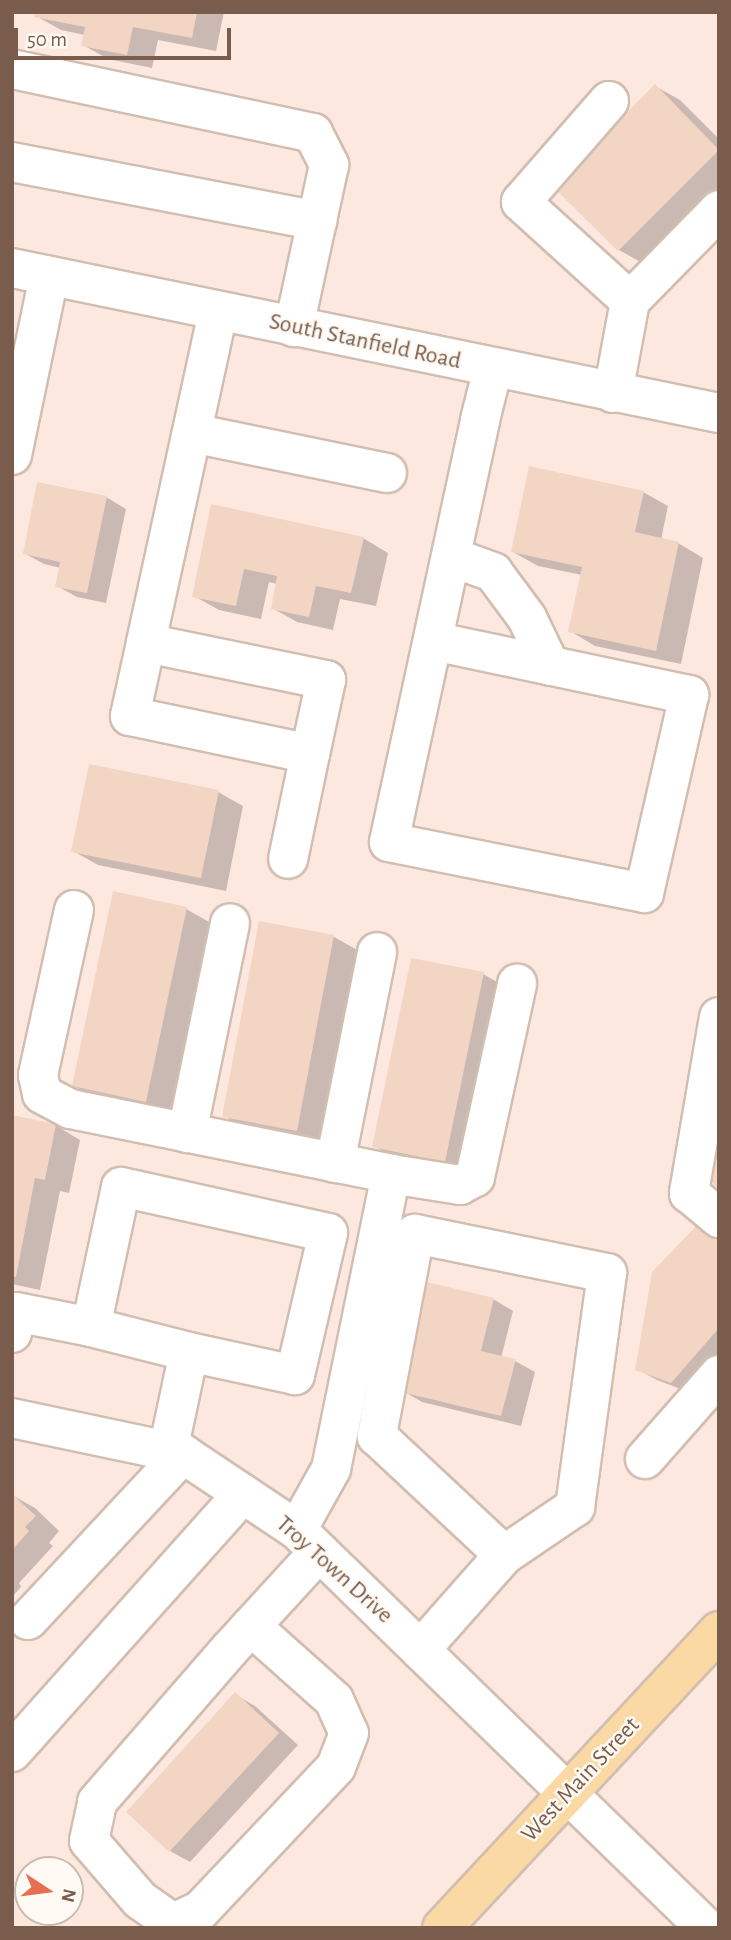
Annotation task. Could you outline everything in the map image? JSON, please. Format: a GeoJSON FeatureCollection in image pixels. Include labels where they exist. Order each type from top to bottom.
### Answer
{"type":"FeatureCollection","features":[{"type":"Feature","properties":{"kind":"main road","name":"West Main Street"},"geometry":{"type":"LineString","coordinates":[[442,1928],[719,1631]]}},
{"type":"Feature","properties":{"kind":"street"},"geometry":{"type":"LineString","coordinates":[[12,69],[313,133],[329,165],[294,327]]}},
{"type":"Feature","properties":{"kind":"street"},"geometry":{"type":"LineString","coordinates":[[610,101],[521,202],[630,301]]}},
{"type":"Feature","properties":{"kind":"street"},"geometry":{"type":"LineString","coordinates":[[12,162],[317,221]]}},
{"type":"Feature","properties":{"kind":"street"},"geometry":{"type":"LineString","coordinates":[[613,393],[630,301],[719,210]]}},
{"type":"Feature","properties":{"kind":"street","name":"South Stanfield Road"},"geometry":{"type":"LineString","coordinates":[[12,268],[719,413]]}},
{"type":"Feature","properties":{"kind":"street"},"geometry":{"type":"LineString","coordinates":[[12,455],[49,276]]}},
{"type":"Feature","properties":{"kind":"street"},"geometry":{"type":"LineString","coordinates":[[218,312],[130,716],[310,754]]}},
{"type":"Feature","properties":{"kind":"street"},"geometry":{"type":"LineString","coordinates":[[433,641],[689,695],[644,893],[389,842],[450,557],[493,368]]}},
{"type":"Feature","properties":{"kind":"street"},"geometry":{"type":"LineString","coordinates":[[192,433],[387,473]]}},
{"type":"Feature","properties":{"kind":"street"},"geometry":{"type":"LineString","coordinates":[[450,557],[493,572],[527,618],[550,666]]}},
{"type":"Feature","properties":{"kind":"street"},"geometry":{"type":"LineString","coordinates":[[146,643],[326,680],[288,859]]}},
{"type":"Feature","properties":{"kind":"street"},"geometry":{"type":"LineString","coordinates":[[74,910],[38,1075],[42,1094],[70,1109],[391,1174],[460,1185],[475,1177],[516,984]]}},
{"type":"Feature","properties":{"kind":"street"},"geometry":{"type":"LineString","coordinates":[[187,1133],[230,923]]}},
{"type":"Feature","properties":{"kind":"street"},"geometry":{"type":"LineString","coordinates":[[335,1163],[377,952]]}},
{"type":"Feature","properties":{"kind":"street"},"geometry":{"type":"LineString","coordinates":[[719,1017],[708,1124],[689,1193],[719,1218]]}},
{"type":"Feature","properties":{"kind":"street"},"geometry":{"type":"LineString","coordinates":[[251,1626],[334,1700],[349,1733],[336,1768],[201,1910],[173,1923],[140,1900],[89,1841],[97,1802],[251,1626],[308,1541],[331,1469],[391,1174]]}},
{"type":"Feature","properties":{"kind":"street"},"geometry":{"type":"LineString","coordinates":[[14,1319],[91,1327],[295,1375],[328,1233],[121,1186],[91,1327]]}},
{"type":"Feature","properties":{"kind":"street"},"geometry":{"type":"LineString","coordinates":[[420,1650],[504,1555],[575,1507],[607,1273],[415,1234],[377,1436],[504,1555]]}},
{"type":"Feature","properties":{"kind":"street"},"geometry":{"type":"LineString","coordinates":[[28,1620],[175,1452],[189,1352]]}},
{"type":"Feature","properties":{"kind":"street"},"geometry":{"type":"LineString","coordinates":[[645,1459],[719,1375]]}},
{"type":"Feature","properties":{"kind":"street","name":"Troy Town Drive"},"geometry":{"type":"LineString","coordinates":[[12,1418],[175,1452],[243,1494],[308,1541],[706,1928]]}},
{"type":"Feature","properties":{"kind":"street"},"geometry":{"type":"LineString","coordinates":[[12,1752],[243,1494]]}},
{"type":"Feature","properties":{"kind":"shaded area"},"geometry":{"type":"Polygon","coordinates":[[[12,12],[719,12],[719,1928],[12,1928],[12,12]]]}},
{"type":"Feature","properties":{"kind":"building"},"geometry":{"type":"Polygon","coordinates":[[[35,12],[197,12],[192,38],[133,27],[127,55],[81,46],[85,27],[34,17],[35,12]]]}},
{"type":"Feature","properties":{"kind":"building"},"geometry":{"type":"Polygon","coordinates":[[[655,84],[719,150],[618,251],[553,187],[655,84]]]}},
{"type":"Feature","properties":{"kind":"building"},"geometry":{"type":"Polygon","coordinates":[[[529,466],[644,491],[635,532],[679,542],[656,651],[568,632],[582,567],[511,552],[529,466]]]}},
{"type":"Feature","properties":{"kind":"building"},"geometry":{"type":"Polygon","coordinates":[[[37,482],[107,496],[87,593],[55,587],[60,562],[23,554],[37,482]]]}},
{"type":"Feature","properties":{"kind":"building"},"geometry":{"type":"Polygon","coordinates":[[[211,504],[364,537],[351,593],[316,586],[309,617],[271,609],[277,576],[244,569],[236,606],[192,597],[211,504]]]}},
{"type":"Feature","properties":{"kind":"building"},"geometry":{"type":"Polygon","coordinates":[[[89,764],[219,790],[201,878],[71,852],[89,764]]]}},
{"type":"Feature","properties":{"kind":"building"},"geometry":{"type":"Polygon","coordinates":[[[113,891],[187,907],[146,1102],[72,1086],[113,891]]]}},
{"type":"Feature","properties":{"kind":"building"},"geometry":{"type":"Polygon","coordinates":[[[259,921],[334,935],[297,1131],[222,1117],[259,921]]]}},
{"type":"Feature","properties":{"kind":"building"},"geometry":{"type":"Polygon","coordinates":[[[411,958],[484,972],[445,1162],[372,1147],[411,958]]]}},
{"type":"Feature","properties":{"kind":"building"},"geometry":{"type":"Polygon","coordinates":[[[12,1115],[56,1124],[45,1180],[35,1178],[16,1277],[12,1276],[12,1115]]]}},
{"type":"Feature","properties":{"kind":"building"},"geometry":{"type":"Polygon","coordinates":[[[719,1143],[719,1189],[696,1168],[719,1143]]]}},
{"type":"Feature","properties":{"kind":"building"},"geometry":{"type":"Polygon","coordinates":[[[700,1222],[719,1241],[719,1328],[671,1383],[635,1370],[652,1272],[700,1222]]]}},
{"type":"Feature","properties":{"kind":"building"},"geometry":{"type":"Polygon","coordinates":[[[427,1282],[494,1298],[481,1351],[516,1359],[501,1416],[401,1392],[427,1282]]]}},
{"type":"Feature","properties":{"kind":"building"},"geometry":{"type":"Polygon","coordinates":[[[12,1494],[36,1516],[25,1527],[29,1531],[12,1550],[12,1494]]]}},
{"type":"Feature","properties":{"kind":"building"},"geometry":{"type":"Polygon","coordinates":[[[235,1692],[279,1733],[169,1852],[126,1812],[235,1692]]]}}]}
